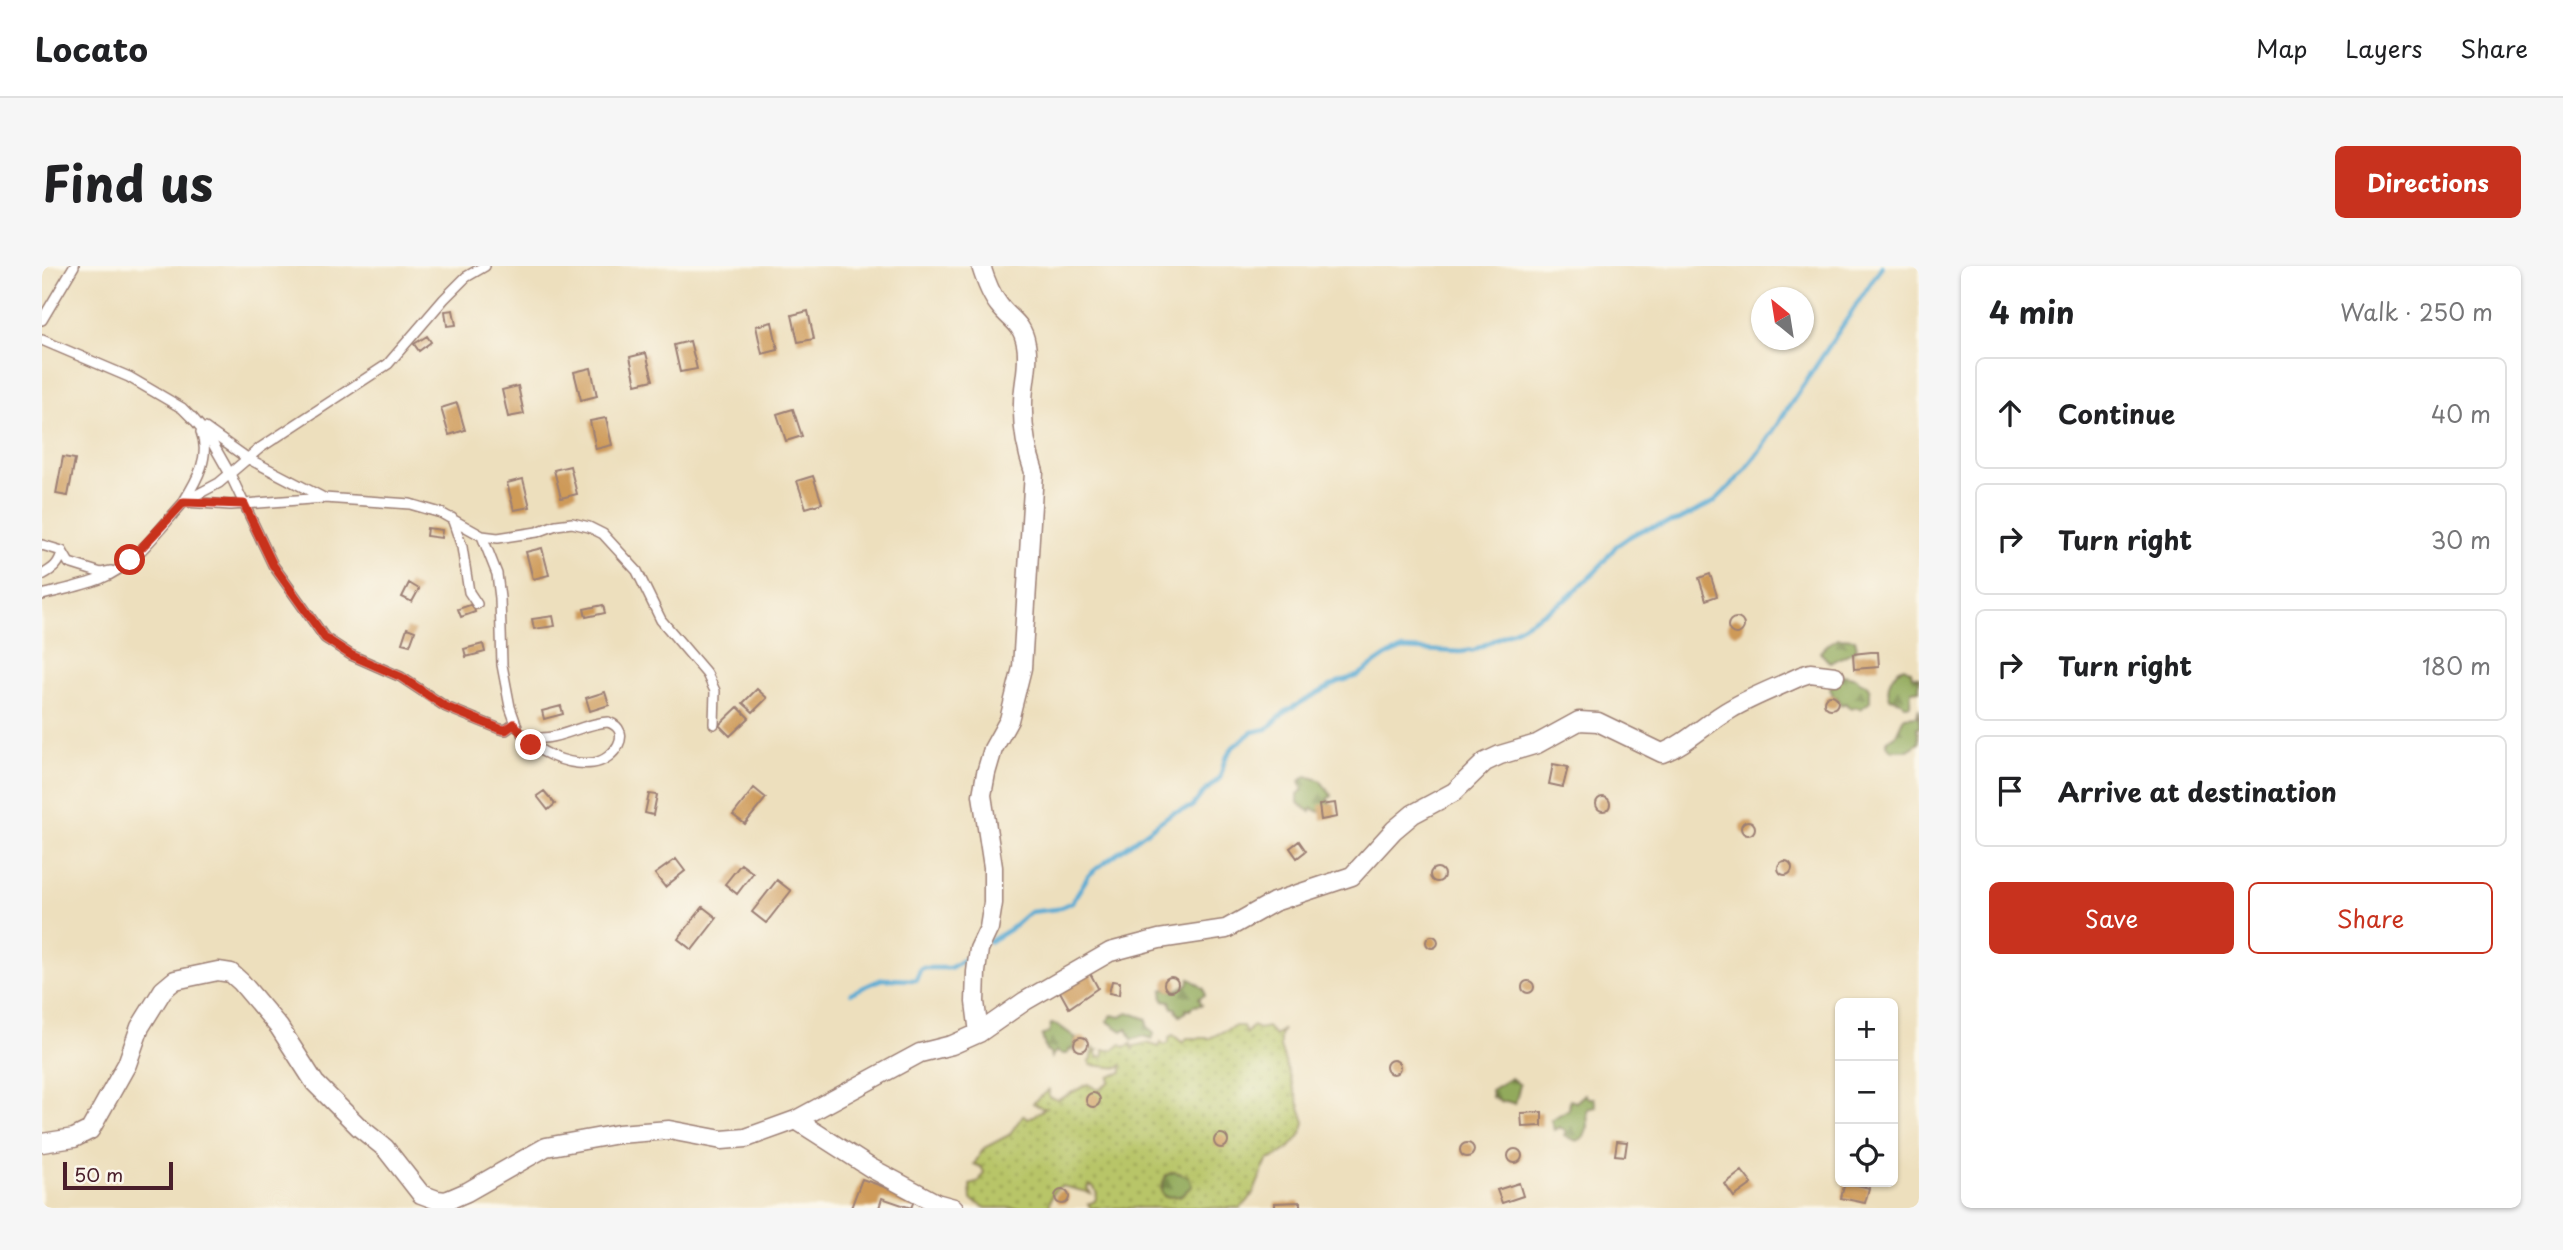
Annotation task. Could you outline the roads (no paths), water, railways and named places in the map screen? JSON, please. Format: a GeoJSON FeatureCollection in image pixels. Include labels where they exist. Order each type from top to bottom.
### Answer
{"type":"FeatureCollection","features":[{"type":"Feature","properties":{"kind":"street"},"geometry":{"type":"LineString","coordinates":[[979,1033],[975,1002],[976,972],[979,949],[989,928],[993,903],[993,867],[982,795],[993,749],[1009,720],[1022,668],[1034,472],[1024,442],[1023,401],[1028,368],[1027,345],[1023,330],[1013,317],[999,307],[981,266]]}},
{"type":"Feature","properties":{"kind":"street"},"geometry":{"type":"LineString","coordinates":[[42,1143],[74,1138],[90,1130],[127,1064],[140,1027],[163,989],[175,980],[218,971],[231,973],[241,982],[279,1027],[315,1083],[359,1127],[385,1148],[421,1194],[437,1200],[446,1201],[467,1192],[546,1147],[618,1134],[669,1130],[722,1140],[746,1138],[796,1120],[920,1053],[952,1045],[979,1033],[1017,1006],[1110,952],[1159,939],[1226,929],[1274,902],[1352,876],[1394,830],[1413,814],[1454,792],[1485,762],[1537,744],[1579,721],[1598,722],[1662,753],[1673,749],[1699,728],[1731,708],[1801,676],[1810,673],[1835,676]]}},
{"type":"Feature","properties":{"kind":"street"},"geometry":{"type":"LineString","coordinates":[[796,1120],[871,1168],[936,1203],[954,1208]]}},
{"type":"Feature","properties":{"kind":"lane"},"geometry":{"type":"LineString","coordinates":[[42,320],[74,266]]}},
{"type":"Feature","properties":{"kind":"lane"},"geometry":{"type":"LineString","coordinates":[[466,277],[472,266]]}},
{"type":"Feature","properties":{"kind":"lane"},"geometry":{"type":"LineString","coordinates":[[184,502],[219,483],[247,458],[396,358],[444,299],[466,277],[485,266]]}},
{"type":"Feature","properties":{"kind":"lane"},"geometry":{"type":"LineString","coordinates":[[42,340],[129,377],[182,408],[247,458],[293,485],[324,498]]}},
{"type":"Feature","properties":{"kind":"lane"},"geometry":{"type":"LineString","coordinates":[[192,417],[209,437],[230,474],[273,565],[325,638],[351,655],[401,677],[446,707],[500,729],[506,730],[514,724]]}},
{"type":"Feature","properties":{"kind":"lane"},"geometry":{"type":"LineString","coordinates":[[42,595],[101,579],[115,571],[130,560],[184,502],[196,482],[204,453],[204,440],[192,417]]}},
{"type":"Feature","properties":{"kind":"lane"},"geometry":{"type":"LineString","coordinates":[[184,502],[244,504],[324,498],[410,504],[441,513],[482,536],[498,538],[572,523],[589,527],[603,534],[637,571],[661,620],[707,674],[715,691],[714,724]]}},
{"type":"Feature","properties":{"kind":"lane"},"geometry":{"type":"LineString","coordinates":[[452,519],[462,547],[469,592],[477,604]]}},
{"type":"Feature","properties":{"kind":"lane"},"geometry":{"type":"LineString","coordinates":[[482,536],[496,574],[500,598],[502,665],[514,724],[522,734],[531,745],[548,755],[570,761],[593,763],[613,754],[620,737],[615,724],[608,722],[595,723],[548,739],[533,739],[522,734]]}},
{"type":"Feature","properties":{"kind":"lane"},"geometry":{"type":"LineString","coordinates":[[42,545],[62,551],[69,563],[101,573],[115,571]]}},
{"type":"Feature","properties":{"kind":"lane"},"geometry":{"type":"LineString","coordinates":[[42,575],[54,568],[61,559],[62,551]]}},
{"type":"Feature","properties":{"kind":"waterway"},"geometry":{"type":"LineString","coordinates":[[989,942],[1030,912],[1057,909],[1072,902],[1089,875],[1100,866],[1172,813],[1192,807],[1220,778],[1225,759],[1233,747],[1252,732],[1267,729],[1286,711],[1338,682],[1357,676],[1386,656],[1403,649],[1461,652],[1474,650],[1565,600],[1596,571],[1616,546],[1629,537],[1642,530],[1679,520],[1714,502],[1741,475],[1761,449],[1882,266]]}},
{"type":"Feature","properties":{"kind":"waterway"},"geometry":{"type":"LineString","coordinates":[[851,993],[882,979],[916,980],[921,968],[950,968],[974,953]]}}]}
